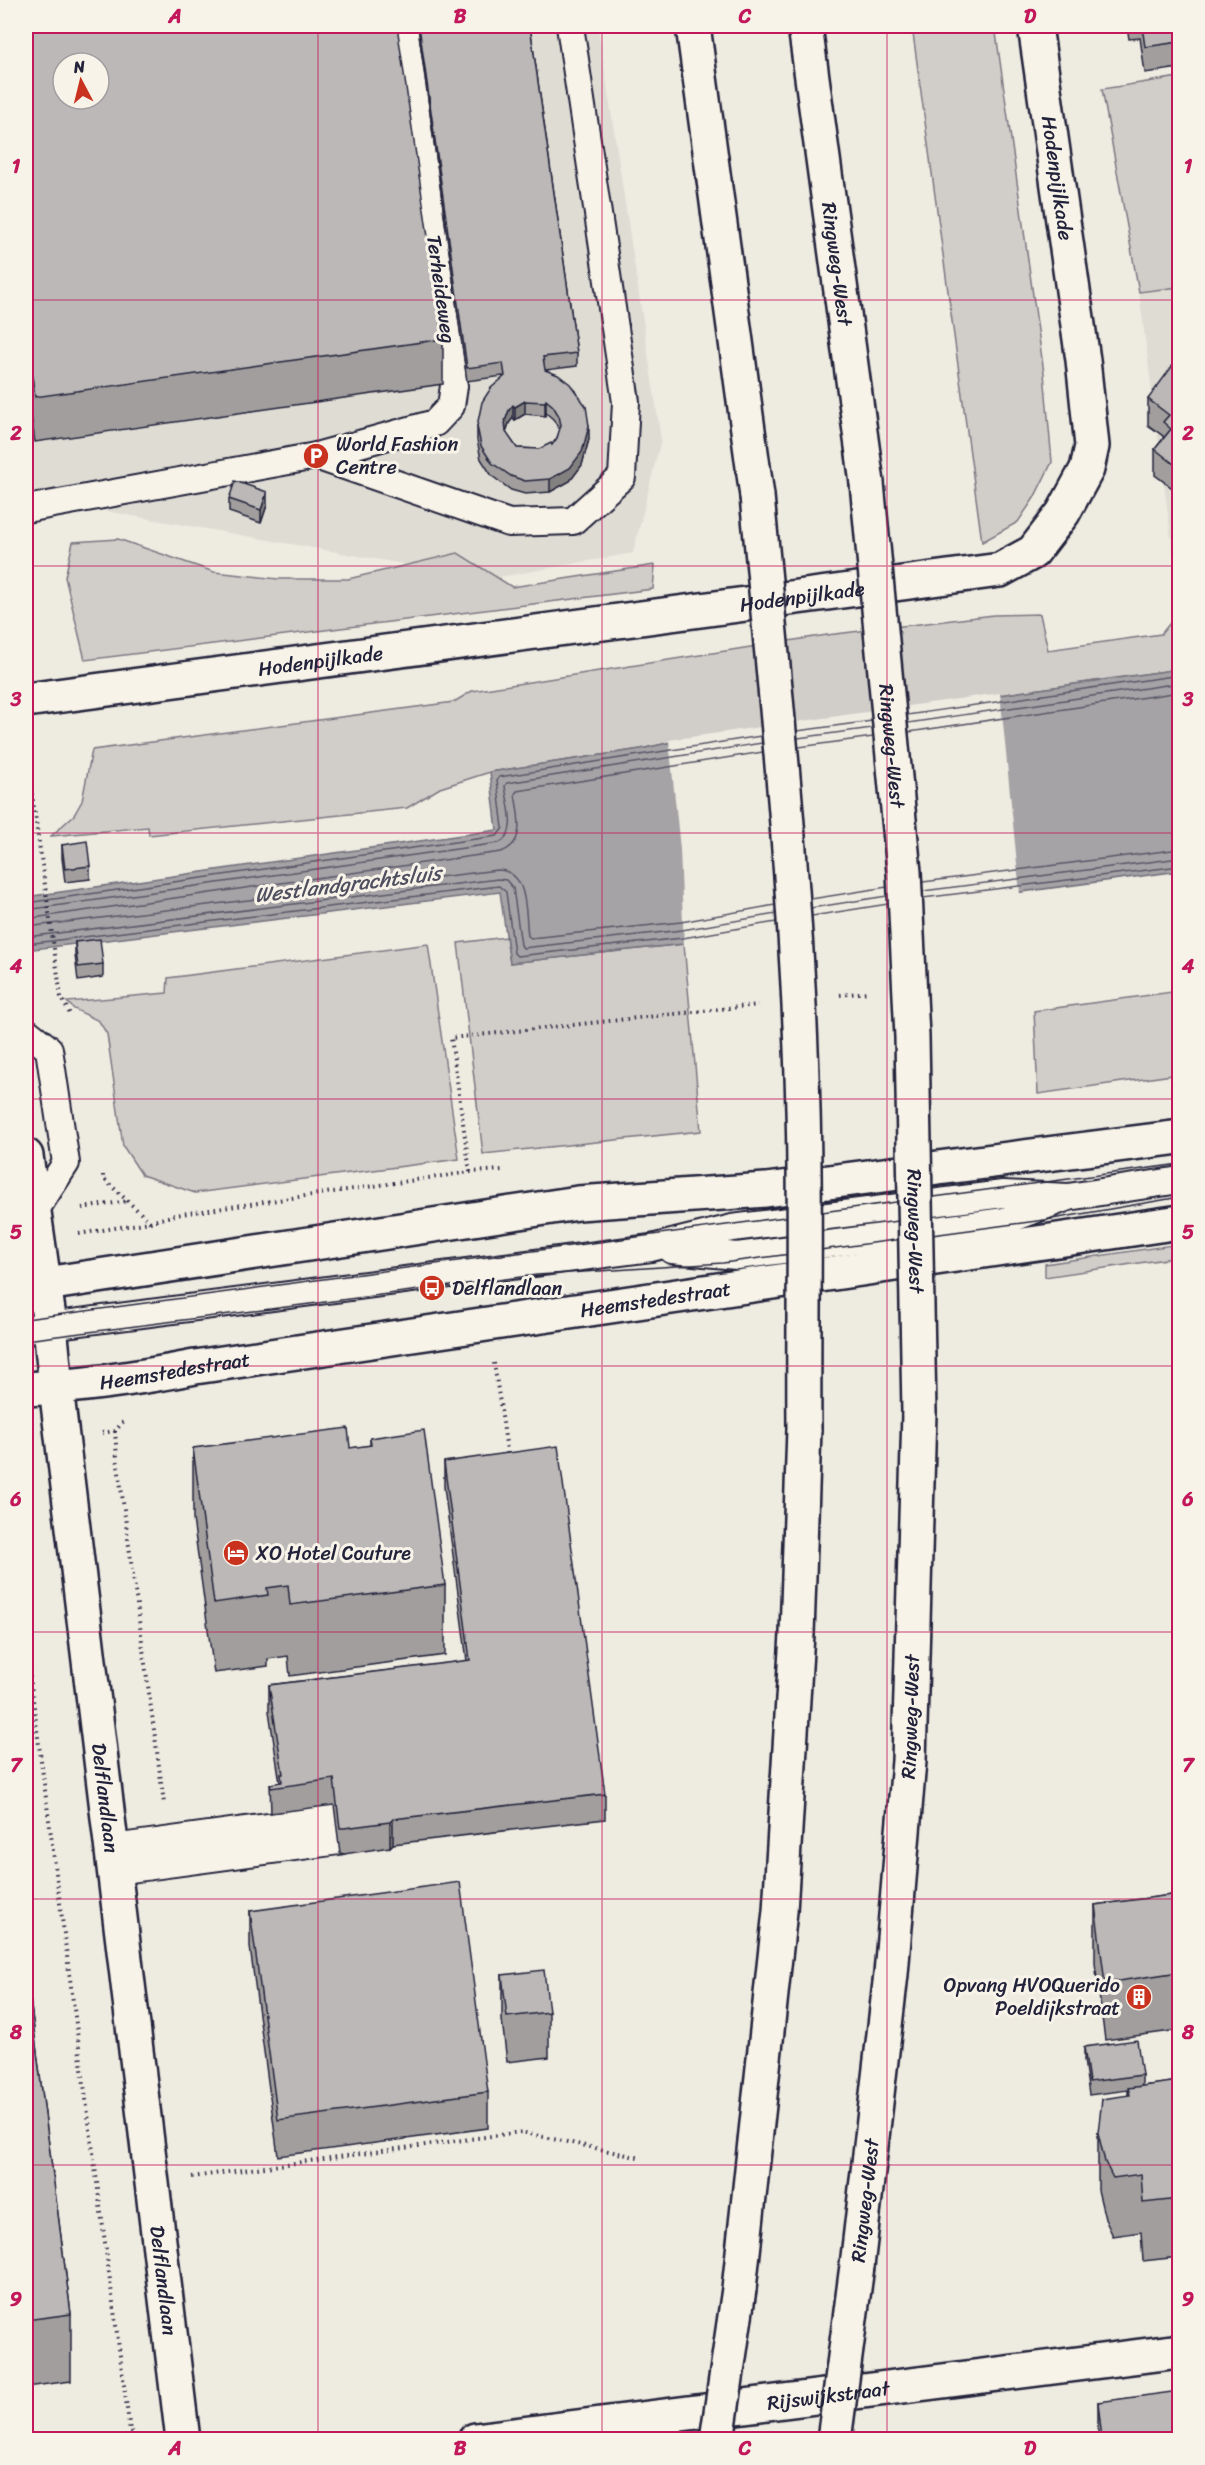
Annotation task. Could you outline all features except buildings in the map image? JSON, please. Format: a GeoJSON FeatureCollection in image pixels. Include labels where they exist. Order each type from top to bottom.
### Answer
{"type":"FeatureCollection","features":[{"type":"Feature","properties":{"kind":"main road"},"geometry":{"type":"LineString","coordinates":[[693,26],[757,496],[783,778],[796,963],[803,1110],[804,1429],[797,1634],[780,1911],[739,2289],[717,2439]]}},
{"type":"Feature","properties":{"kind":"main road","name":"Ringweg-West"},"geometry":{"type":"LineString","coordinates":[[805,26],[867,483],[904,872],[912,1037],[920,1413],[909,1761],[891,1974],[858,2266],[834,2439]]}},
{"type":"Feature","properties":{"kind":"main road","name":"Hodenpijlkade"},"geometry":{"type":"LineString","coordinates":[[26,700],[1000,570],[1033,552],[1063,513],[1087,469],[1092,446],[1083,360],[1035,26]]}},
{"type":"Feature","properties":{"kind":"main road"},"geometry":{"type":"LineString","coordinates":[[35,1285],[578,1203],[766,1190],[1179,1137]]}},
{"type":"Feature","properties":{"kind":"main road","name":"Delflandlaan"},"geometry":{"type":"LineString","coordinates":[[26,1156],[35,1227],[32,1329],[114,1859],[183,2439]]}},
{"type":"Feature","properties":{"kind":"main road","name":"Heemstedestraat"},"geometry":{"type":"LineString","coordinates":[[41,1388],[148,1376],[207,1365],[1179,1222]]}},
{"type":"Feature","properties":{"kind":"main road","name":"Rijswijkstraat"},"geometry":{"type":"LineString","coordinates":[[475,2439],[1179,2350]]}},
{"type":"Feature","properties":{"kind":"lane","name":"Terheideweg"},"geometry":{"type":"LineString","coordinates":[[26,509],[316,456],[435,423],[451,406],[454,386],[404,26]]}},
{"type":"Feature","properties":{"kind":"lane"},"geometry":{"type":"LineString","coordinates":[[316,456],[509,523],[573,521],[622,477],[626,402],[570,26]]}},
{"type":"Feature","properties":{"kind":"lane"},"geometry":{"type":"LineString","coordinates":[[26,1031],[49,1049],[66,1163],[35,1227]]}},
{"type":"Feature","properties":{"kind":"lane","name":"Heemstedestraat"},"geometry":{"type":"LineString","coordinates":[[32,1329],[651,1248],[737,1256],[1005,1221],[1068,1197],[1179,1180]]}},
{"type":"Feature","properties":{"kind":"lane"},"geometry":{"type":"LineString","coordinates":[[337,1829],[114,1859],[166,1840],[337,1829]]}},
{"type":"Feature","properties":{"kind":"path"},"geometry":{"type":"LineString","coordinates":[[26,752],[61,997]]}},
{"type":"Feature","properties":{"kind":"path"},"geometry":{"type":"LineString","coordinates":[[836,996],[870,992]]}},
{"type":"Feature","properties":{"kind":"path"},"geometry":{"type":"LineString","coordinates":[[470,1172],[451,1038],[768,1004]]}},
{"type":"Feature","properties":{"kind":"path"},"geometry":{"type":"LineString","coordinates":[[35,1227],[150,1222]]}},
{"type":"Feature","properties":{"kind":"path"},"geometry":{"type":"LineString","coordinates":[[493,1360],[509,1467]]}},
{"type":"Feature","properties":{"kind":"path"},"geometry":{"type":"LineString","coordinates":[[115,1431],[118,1469],[168,1832],[166,1840]]}},
{"type":"Feature","properties":{"kind":"path"},"geometry":{"type":"LineString","coordinates":[[26,1647],[130,2431],[141,2439]]}},
{"type":"Feature","properties":{"kind":"path"},"geometry":{"type":"LineString","coordinates":[[191,2177],[522,2132],[641,2158]]}},
{"type":"Feature","properties":{"kind":"path"},"geometry":{"type":"LineString","coordinates":[[189,2166],[193,2188]]}},
{"type":"Feature","properties":{"kind":"shaded area","name":"World Fashion Centre"},"geometry":{"type":"Polygon","coordinates":[[[26,26],[598,26],[661,439],[633,553],[488,579],[26,497],[26,26]]]}},
{"type":"Feature","properties":{"kind":"shaded area"},"geometry":{"type":"Polygon","coordinates":[[[912,26],[995,26],[1044,373],[1052,462],[1034,498],[1018,522],[982,542],[912,26]]]}},
{"type":"Feature","properties":{"kind":"shaded area"},"geometry":{"type":"Polygon","coordinates":[[[1179,77],[1179,287],[1139,292],[1102,89],[1179,77]]]}},
{"type":"Feature","properties":{"kind":"shaded area"},"geometry":{"type":"Polygon","coordinates":[[[1179,287],[1179,553],[1173,553],[1139,292],[1179,287]]]}},
{"type":"Feature","properties":{"kind":"shaded area"},"geometry":{"type":"Polygon","coordinates":[[[118,539],[214,572],[278,579],[348,579],[458,553],[512,587],[655,565],[653,589],[85,660],[65,577],[73,542],[118,539]]]}},
{"type":"Feature","properties":{"kind":"shaded area"},"geometry":{"type":"Polygon","coordinates":[[[1179,612],[1179,669],[672,742],[641,749],[490,772],[440,788],[407,808],[149,835],[148,827],[51,836],[74,815],[82,801],[92,750],[454,702],[472,691],[827,635],[994,615],[1040,614],[1048,650],[1161,634],[1179,612]]]}},
{"type":"Feature","properties":{"kind":"shaded area"},"geometry":{"type":"Polygon","coordinates":[[[506,937],[510,963],[684,944],[701,1131],[483,1154],[458,943],[506,937]]]}},
{"type":"Feature","properties":{"kind":"shaded area"},"geometry":{"type":"Polygon","coordinates":[[[428,944],[459,1159],[195,1193],[142,1175],[123,1146],[107,1034],[99,1021],[74,1009],[67,1002],[167,993],[168,978],[428,944]]]}},
{"type":"Feature","properties":{"kind":"shaded area"},"geometry":{"type":"Polygon","coordinates":[[[1179,991],[1179,1074],[1038,1094],[1034,1011],[1179,991]]]}},
{"type":"Feature","properties":{"kind":"shaded area"},"geometry":{"type":"Polygon","coordinates":[[[1179,1244],[1179,1257],[1045,1277],[1045,1264],[1179,1244]]]}},
{"type":"Feature","properties":{"kind":"water","name":"Westlandgrachtsluis"},"geometry":{"type":"Polygon","coordinates":[[[1179,669],[1179,871],[856,914],[684,944],[510,963],[500,892],[26,950],[26,897],[497,830],[490,772],[641,749],[672,742],[1179,669]]]}},
{"type":"Feature","properties":{"kind":"pier"},"geometry":{"type":"Polygon","coordinates":[[[1000,693],[1020,894],[856,917],[684,947],[680,849],[669,740],[1000,693]]]}},
{"type":"Feature","properties":{"kind":"tram line"},"geometry":{"type":"LineString","coordinates":[[26,1319],[1180,1164]]}},
{"type":"Feature","properties":{"kind":"tram line"},"geometry":{"type":"LineString","coordinates":[[26,1340],[537,1275],[723,1263],[1052,1219],[1180,1197]]}},
{"type":"Feature","properties":{"kind":"place","name":"World Fashion Centre"},"geometry":{"type":"Point","coordinates":[316,456]}},
{"type":"Feature","properties":{"kind":"place","name":"Delflandlaan"},"geometry":{"type":"Point","coordinates":[432,1288]}},
{"type":"Feature","properties":{"kind":"place","name":"XO Hotel Couture"},"geometry":{"type":"Point","coordinates":[236,1553]}},
{"type":"Feature","properties":{"kind":"place","name":"Opvang HVOQuerido Poeldijkstraat"},"geometry":{"type":"Point","coordinates":[1139,1997]}}]}
